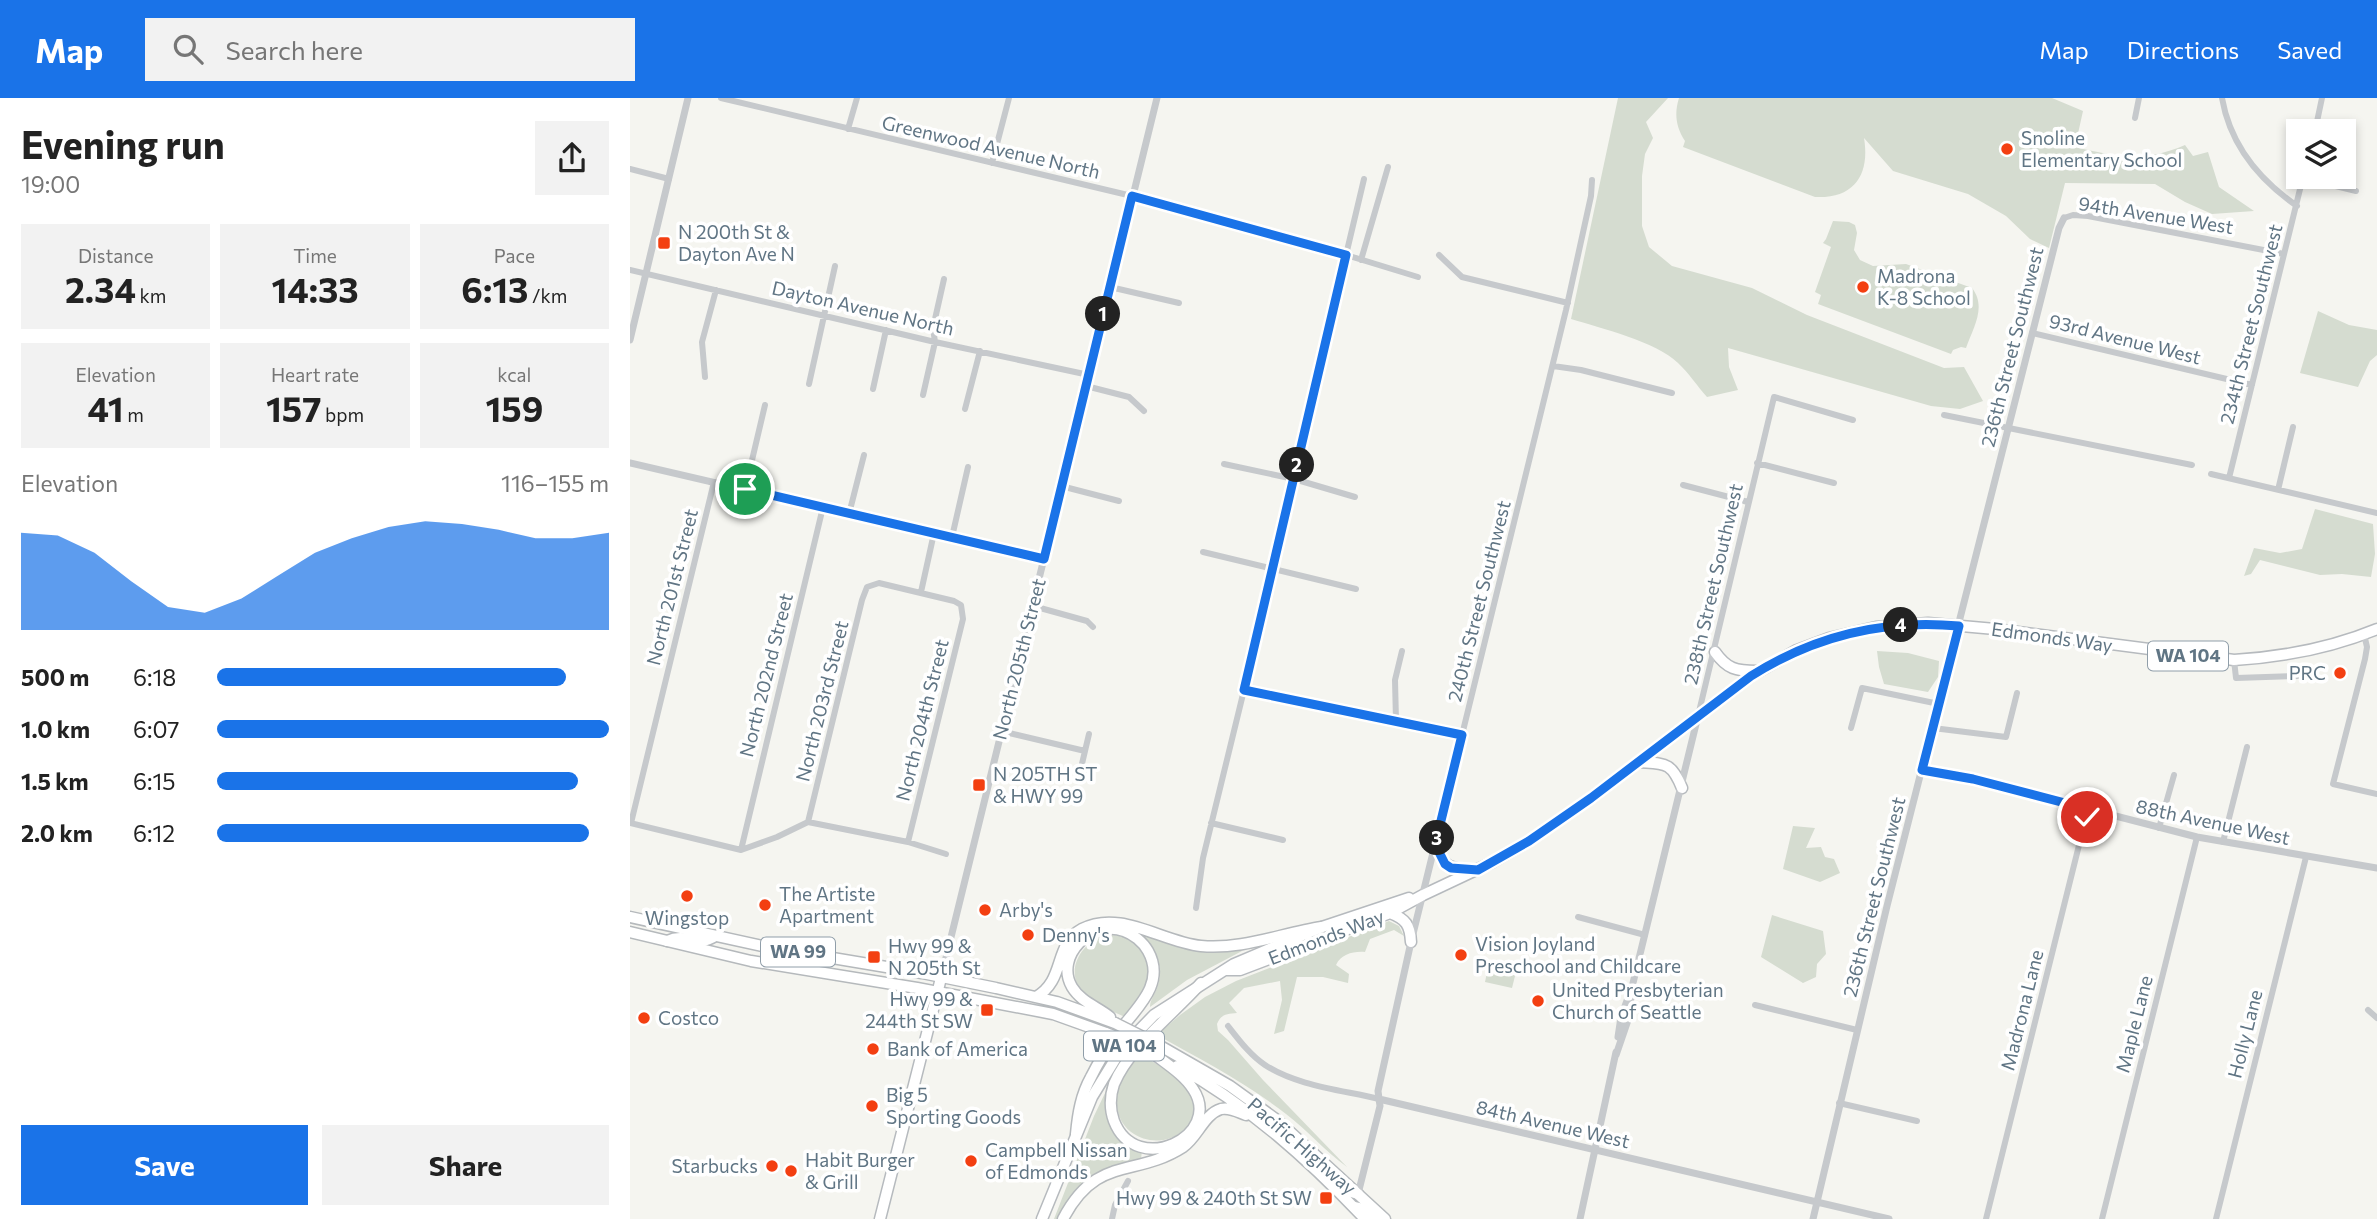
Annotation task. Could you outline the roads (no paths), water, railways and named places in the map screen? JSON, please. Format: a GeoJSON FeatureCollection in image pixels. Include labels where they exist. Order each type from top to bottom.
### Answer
{"type":"FeatureCollection","features":[{"type":"Feature","properties":{"kind":"main road","name":"Edmonds Way"},"geometry":{"type":"LineString","coordinates":[[1225,970],[1240,970],[1390,913],[1478,870],[1529,841],[1757,671],[1797,650],[1846,634],[1876,627],[1910,624],[1959,626],[2234,660],[2273,657],[2317,649],[2377,629]]}},
{"type":"Feature","properties":{"kind":"main road"},"geometry":{"type":"LineString","coordinates":[[1715,652],[1722,663],[1735,671],[1757,671]]}},
{"type":"Feature","properties":{"kind":"main road"},"geometry":{"type":"LineString","coordinates":[[1638,762],[1664,764],[1674,769],[1682,788]]}},
{"type":"Feature","properties":{"kind":"main road"},"geometry":{"type":"LineString","coordinates":[[1437,837],[1439,852],[1445,864],[1459,870],[1478,870]]}},
{"type":"Feature","properties":{"kind":"main road","name":"Edmonds Way"},"geometry":{"type":"LineString","coordinates":[[1042,1219],[1091,1097],[1122,1048],[1154,1016],[1234,964],[1322,927],[1387,904],[1423,895]]}},
{"type":"Feature","properties":{"kind":"main road"},"geometry":{"type":"LineString","coordinates":[[1390,913],[1404,919],[1408,924],[1411,943]]}},
{"type":"Feature","properties":{"kind":"main road","name":"WA 99"},"geometry":{"type":"LineString","coordinates":[[630,917],[715,936],[941,978]]}},
{"type":"Feature","properties":{"kind":"main road"},"geometry":{"type":"LineString","coordinates":[[1036,997],[1048,990],[1054,980],[1067,942],[1076,933],[1096,924],[1120,923],[1189,944],[1222,947],[1322,927]]}},
{"type":"Feature","properties":{"kind":"main road"},"geometry":{"type":"LineString","coordinates":[[1076,1133],[1080,1100],[1091,1076],[1116,1035],[1147,995],[1154,975],[1150,956],[1140,941],[1123,931],[1101,930],[1088,935],[1080,942],[1073,952],[1067,970],[1073,988],[1080,997],[1110,1016],[1115,1023]]}},
{"type":"Feature","properties":{"kind":"main road","name":"WA 99"},"geometry":{"type":"LineString","coordinates":[[630,932],[751,961],[937,992]]}},
{"type":"Feature","properties":{"kind":"main road"},"geometry":{"type":"LineString","coordinates":[[667,941],[679,937],[704,942],[715,936]]}},
{"type":"Feature","properties":{"kind":"main road","name":"North 205th Street"},"geometry":{"type":"LineString","coordinates":[[880,1219],[941,978]]}},
{"type":"Feature","properties":{"kind":"main road","name":"Pacific Highway"},"geometry":{"type":"LineString","coordinates":[[941,978],[1036,997],[1115,1023],[1228,1097],[1258,1120],[1309,1163],[1365,1219]]}},
{"type":"Feature","properties":{"kind":"main road"},"geometry":{"type":"LineString","coordinates":[[1152,1046],[1189,1082],[1198,1100],[1198,1116],[1189,1133],[1172,1146],[1158,1149],[1132,1143],[1119,1131],[1112,1115],[1112,1093],[1118,1077],[1138,1049],[1201,983]]}},
{"type":"Feature","properties":{"kind":"main road","name":"Pacific Highway"},"geometry":{"type":"LineString","coordinates":[[937,992],[1053,1014],[1152,1046],[1230,1086],[1277,1120],[1385,1219]]}},
{"type":"Feature","properties":{"kind":"main road"},"geometry":{"type":"LineString","coordinates":[[1063,1219],[1079,1194],[1099,1177],[1174,1153],[1196,1136],[1209,1118],[1219,1110],[1233,1110],[1258,1120]]}},
{"type":"Feature","properties":{"kind":"main road"},"geometry":{"type":"LineString","coordinates":[[1309,1163],[1317,1164],[1345,1190],[1358,1194]]}},
{"type":"Feature","properties":{"kind":"main road"},"geometry":{"type":"LineString","coordinates":[[1354,1207],[1363,1209],[1375,1219]]}},
{"type":"Feature","properties":{"kind":"street"},"geometry":{"type":"LineString","coordinates":[[630,340],[688,98]]}},
{"type":"Feature","properties":{"kind":"street","name":"Greenwood Avenue North"},"geometry":{"type":"LineString","coordinates":[[721,98],[1132,196]]}},
{"type":"Feature","properties":{"kind":"street"},"geometry":{"type":"LineString","coordinates":[[848,129],[857,98]]}},
{"type":"Feature","properties":{"kind":"street"},"geometry":{"type":"LineString","coordinates":[[992,163],[1009,98]]}},
{"type":"Feature","properties":{"kind":"street","name":"North 205th Street"},"geometry":{"type":"LineString","coordinates":[[941,978],[1157,98]]}},
{"type":"Feature","properties":{"kind":"street"},"geometry":{"type":"LineString","coordinates":[[2135,118],[2139,98]]}},
{"type":"Feature","properties":{"kind":"street"},"geometry":{"type":"LineString","coordinates":[[2222,98],[2231,131],[2255,170],[2297,206]]}},
{"type":"Feature","properties":{"kind":"street"},"geometry":{"type":"LineString","coordinates":[[2318,119],[2322,98]]}},
{"type":"Feature","properties":{"kind":"street"},"geometry":{"type":"LineString","coordinates":[[1361,260],[1388,167]]}},
{"type":"Feature","properties":{"kind":"street"},"geometry":{"type":"LineString","coordinates":[[630,169],[669,179]]}},
{"type":"Feature","properties":{"kind":"street"},"geometry":{"type":"LineString","coordinates":[[1196,908],[1211,823],[1364,179]]}},
{"type":"Feature","properties":{"kind":"street","name":"240th Street Southwest"},"geometry":{"type":"LineString","coordinates":[[1358,1194],[1380,1106],[1378,1091],[1411,943],[1568,303],[1591,197],[1592,180]]}},
{"type":"Feature","properties":{"kind":"street","name":"234th Street Southwest"},"geometry":{"type":"LineString","coordinates":[[2229,478],[2301,189]]}},
{"type":"Feature","properties":{"kind":"street"},"geometry":{"type":"LineString","coordinates":[[2348,189],[2356,191]]}},
{"type":"Feature","properties":{"kind":"street"},"geometry":{"type":"LineString","coordinates":[[1132,196],[1418,277]]}},
{"type":"Feature","properties":{"kind":"street","name":"94th Avenue West"},"geometry":{"type":"LineString","coordinates":[[2064,218],[2073,215],[2097,218],[2284,254]]}},
{"type":"Feature","properties":{"kind":"street","name":"236th Street Southwest"},"geometry":{"type":"LineString","coordinates":[[1813,1219],[1922,770],[2032,332],[2059,228],[2064,218]]}},
{"type":"Feature","properties":{"kind":"street"},"geometry":{"type":"LineString","coordinates":[[1439,255],[1462,277],[1568,303]]}},
{"type":"Feature","properties":{"kind":"street"},"geometry":{"type":"LineString","coordinates":[[809,384],[835,266]]}},
{"type":"Feature","properties":{"kind":"street","name":"Dayton Avenue North"},"geometry":{"type":"LineString","coordinates":[[630,270],[935,342],[1089,374]]}},
{"type":"Feature","properties":{"kind":"street"},"geometry":{"type":"LineString","coordinates":[[923,396],[935,342],[933,328],[944,279]]}},
{"type":"Feature","properties":{"kind":"street"},"geometry":{"type":"LineString","coordinates":[[1110,287],[1179,303]]}},
{"type":"Feature","properties":{"kind":"street"},"geometry":{"type":"LineString","coordinates":[[705,377],[702,342],[716,290]]}},
{"type":"Feature","properties":{"kind":"street"},"geometry":{"type":"LineString","coordinates":[[873,389],[886,330]]}},
{"type":"Feature","properties":{"kind":"street","name":"93rd Avenue West"},"geometry":{"type":"LineString","coordinates":[[2032,332],[2252,385]]}},
{"type":"Feature","properties":{"kind":"street"},"geometry":{"type":"LineString","coordinates":[[965,409],[980,351]]}},
{"type":"Feature","properties":{"kind":"street"},"geometry":{"type":"LineString","coordinates":[[1553,366],[1581,370],[1672,393]]}},
{"type":"Feature","properties":{"kind":"street"},"geometry":{"type":"LineString","coordinates":[[1086,386],[1129,397],[1144,411]]}},
{"type":"Feature","properties":{"kind":"street","name":"238th Street Southwest"},"geometry":{"type":"LineString","coordinates":[[1580,1219],[1616,1055],[1628,1020],[1633,983],[1715,652],[1774,397],[1853,420]]}},
{"type":"Feature","properties":{"kind":"street"},"geometry":{"type":"LineString","coordinates":[[745,489],[765,405]]}},
{"type":"Feature","properties":{"kind":"street"},"geometry":{"type":"LineString","coordinates":[[1944,415],[2192,465]]}},
{"type":"Feature","properties":{"kind":"street"},"geometry":{"type":"LineString","coordinates":[[2278,490],[2294,427]]}},
{"type":"Feature","properties":{"kind":"street"},"geometry":{"type":"LineString","coordinates":[[849,514],[864,455]]}},
{"type":"Feature","properties":{"kind":"street"},"geometry":{"type":"LineString","coordinates":[[630,463],[1044,559]]}},
{"type":"Feature","properties":{"kind":"street"},"geometry":{"type":"LineString","coordinates":[[1757,463],[1834,483]]}},
{"type":"Feature","properties":{"kind":"street"},"geometry":{"type":"LineString","coordinates":[[1224,464],[1294,479],[1355,497]]}},
{"type":"Feature","properties":{"kind":"street"},"geometry":{"type":"LineString","coordinates":[[952,537],[968,467]]}},
{"type":"Feature","properties":{"kind":"street"},"geometry":{"type":"LineString","coordinates":[[2211,474],[2377,513]]}},
{"type":"Feature","properties":{"kind":"street","name":"North 201st Street"},"geometry":{"type":"LineString","coordinates":[[630,823],[714,482]]}},
{"type":"Feature","properties":{"kind":"street"},"geometry":{"type":"LineString","coordinates":[[1683,485],[1748,502]]}},
{"type":"Feature","properties":{"kind":"street"},"geometry":{"type":"LineString","coordinates":[[1061,486],[1119,501]]}},
{"type":"Feature","properties":{"kind":"street","name":"North 202nd Street"},"geometry":{"type":"LineString","coordinates":[[741,850],[823,508]]}},
{"type":"Feature","properties":{"kind":"street"},"geometry":{"type":"LineString","coordinates":[[920,592],[934,533]]}},
{"type":"Feature","properties":{"kind":"street"},"geometry":{"type":"LineString","coordinates":[[1203,552],[1356,589]]}},
{"type":"Feature","properties":{"kind":"street","name":"North 203rd Street"},"geometry":{"type":"LineString","coordinates":[[808,822],[867,587],[879,583],[920,592]]}},
{"type":"Feature","properties":{"kind":"street","name":"North 204th Street"},"geometry":{"type":"LineString","coordinates":[[908,842],[963,618],[961,605],[920,592]]}},
{"type":"Feature","properties":{"kind":"street"},"geometry":{"type":"LineString","coordinates":[[1033,606],[1087,621],[1093,627]]}},
{"type":"Feature","properties":{"kind":"street"},"geometry":{"type":"LineString","coordinates":[[2364,634],[2367,647],[2365,659],[2333,784],[2377,794]]}},
{"type":"Feature","properties":{"kind":"street"},"geometry":{"type":"LineString","coordinates":[[1396,721],[1395,680],[1402,651]]}},
{"type":"Feature","properties":{"kind":"street"},"geometry":{"type":"LineString","coordinates":[[2234,660],[2236,678],[2298,676]]}},
{"type":"Feature","properties":{"kind":"street"},"geometry":{"type":"LineString","coordinates":[[1851,728],[1862,688],[1939,704]]}},
{"type":"Feature","properties":{"kind":"street"},"geometry":{"type":"LineString","coordinates":[[1244,690],[1462,735]]}},
{"type":"Feature","properties":{"kind":"street"},"geometry":{"type":"LineString","coordinates":[[1933,728],[2006,737],[2017,693]]}},
{"type":"Feature","properties":{"kind":"street"},"geometry":{"type":"LineString","coordinates":[[1001,731],[1085,751]]}},
{"type":"Feature","properties":{"kind":"street"},"geometry":{"type":"LineString","coordinates":[[1081,768],[1089,734]]}},
{"type":"Feature","properties":{"kind":"street"},"geometry":{"type":"LineString","coordinates":[[2223,842],[2247,747]]}},
{"type":"Feature","properties":{"kind":"street","name":"88th Avenue West"},"geometry":{"type":"LineString","coordinates":[[1922,770],[1973,779],[2197,837],[2306,858],[2377,868]]}},
{"type":"Feature","properties":{"kind":"street"},"geometry":{"type":"LineString","coordinates":[[2159,828],[2174,775]]}},
{"type":"Feature","properties":{"kind":"street","name":"Madrona Lane"},"geometry":{"type":"LineString","coordinates":[[1986,1219],[2088,809]]}},
{"type":"Feature","properties":{"kind":"street"},"geometry":{"type":"LineString","coordinates":[[630,823],[741,850],[808,822],[908,842],[946,853]]}},
{"type":"Feature","properties":{"kind":"street"},"geometry":{"type":"LineString","coordinates":[[1211,823],[1283,840]]}},
{"type":"Feature","properties":{"kind":"street","name":"Maple Lane"},"geometry":{"type":"LineString","coordinates":[[2102,1219],[2197,837]]}},
{"type":"Feature","properties":{"kind":"street","name":"Holly Lane"},"geometry":{"type":"LineString","coordinates":[[2216,1219],[2306,858]]}},
{"type":"Feature","properties":{"kind":"street"},"geometry":{"type":"LineString","coordinates":[[1578,917],[1645,934]]}},
{"type":"Feature","properties":{"kind":"street"},"geometry":{"type":"LineString","coordinates":[[1755,1005],[1857,1030]]}},
{"type":"Feature","properties":{"kind":"street"},"geometry":{"type":"LineString","coordinates":[[2368,1010],[2377,1018]]}},
{"type":"Feature","properties":{"kind":"street","name":"84th Avenue West"},"geometry":{"type":"LineString","coordinates":[[1228,1026],[1244,1047],[1263,1064],[1293,1078],[1889,1219]]}},
{"type":"Feature","properties":{"kind":"street"},"geometry":{"type":"LineString","coordinates":[[1839,1103],[1917,1121]]}},
{"type":"Feature","properties":{"kind":"street"},"geometry":{"type":"LineString","coordinates":[[1111,1219],[1128,1181]]}},
{"type":"Feature","properties":{"kind":"street"},"geometry":{"type":"LineString","coordinates":[[1351,1219],[1354,1207]]}},
{"type":"Feature","properties":{"kind":"place","name":"Snoline Elementary School"},"geometry":{"type":"Point","coordinates":[2007,149]}},
{"type":"Feature","properties":{"kind":"place","name":"N 200th St & Dayton Ave N"},"geometry":{"type":"Point","coordinates":[664,243]}},
{"type":"Feature","properties":{"kind":"place","name":"Madrona K-8 School"},"geometry":{"type":"Point","coordinates":[1863,287]}},
{"type":"Feature","properties":{"kind":"place","name":"PRC"},"geometry":{"type":"Point","coordinates":[2340,673]}},
{"type":"Feature","properties":{"kind":"place","name":"N 205TH ST & HWY 99"},"geometry":{"type":"Point","coordinates":[979,785]}},
{"type":"Feature","properties":{"kind":"place","name":"Wingstop"},"geometry":{"type":"Point","coordinates":[687,896]}},
{"type":"Feature","properties":{"kind":"place","name":"The Artiste Apartment"},"geometry":{"type":"Point","coordinates":[765,905]}},
{"type":"Feature","properties":{"kind":"place","name":"Arby's"},"geometry":{"type":"Point","coordinates":[985,910]}},
{"type":"Feature","properties":{"kind":"place","name":"Denny's"},"geometry":{"type":"Point","coordinates":[1028,935]}},
{"type":"Feature","properties":{"kind":"place","name":"Vision Joyland Preschool and Childcare"},"geometry":{"type":"Point","coordinates":[1461,955]}},
{"type":"Feature","properties":{"kind":"place","name":"Hwy 99 & N 205th St"},"geometry":{"type":"Point","coordinates":[874,957]}},
{"type":"Feature","properties":{"kind":"place","name":"United Presbyterian Church of Seattle"},"geometry":{"type":"Point","coordinates":[1538,1001]}},
{"type":"Feature","properties":{"kind":"place","name":"Hwy 99 & 244th St SW"},"geometry":{"type":"Point","coordinates":[987,1010]}},
{"type":"Feature","properties":{"kind":"place","name":"Costco"},"geometry":{"type":"Point","coordinates":[644,1018]}},
{"type":"Feature","properties":{"kind":"place","name":"Bank of America"},"geometry":{"type":"Point","coordinates":[873,1049]}},
{"type":"Feature","properties":{"kind":"place","name":"Big 5 Sporting Goods"},"geometry":{"type":"Point","coordinates":[872,1106]}},
{"type":"Feature","properties":{"kind":"place","name":"Campbell Nissan of Edmonds"},"geometry":{"type":"Point","coordinates":[971,1161]}},
{"type":"Feature","properties":{"kind":"place","name":"Starbucks"},"geometry":{"type":"Point","coordinates":[772,1166]}},
{"type":"Feature","properties":{"kind":"place","name":"Habit Burger & Grill"},"geometry":{"type":"Point","coordinates":[791,1171]}},
{"type":"Feature","properties":{"kind":"place","name":"Hwy 99 & 240th St SW"},"geometry":{"type":"Point","coordinates":[1326,1198]}}]}
